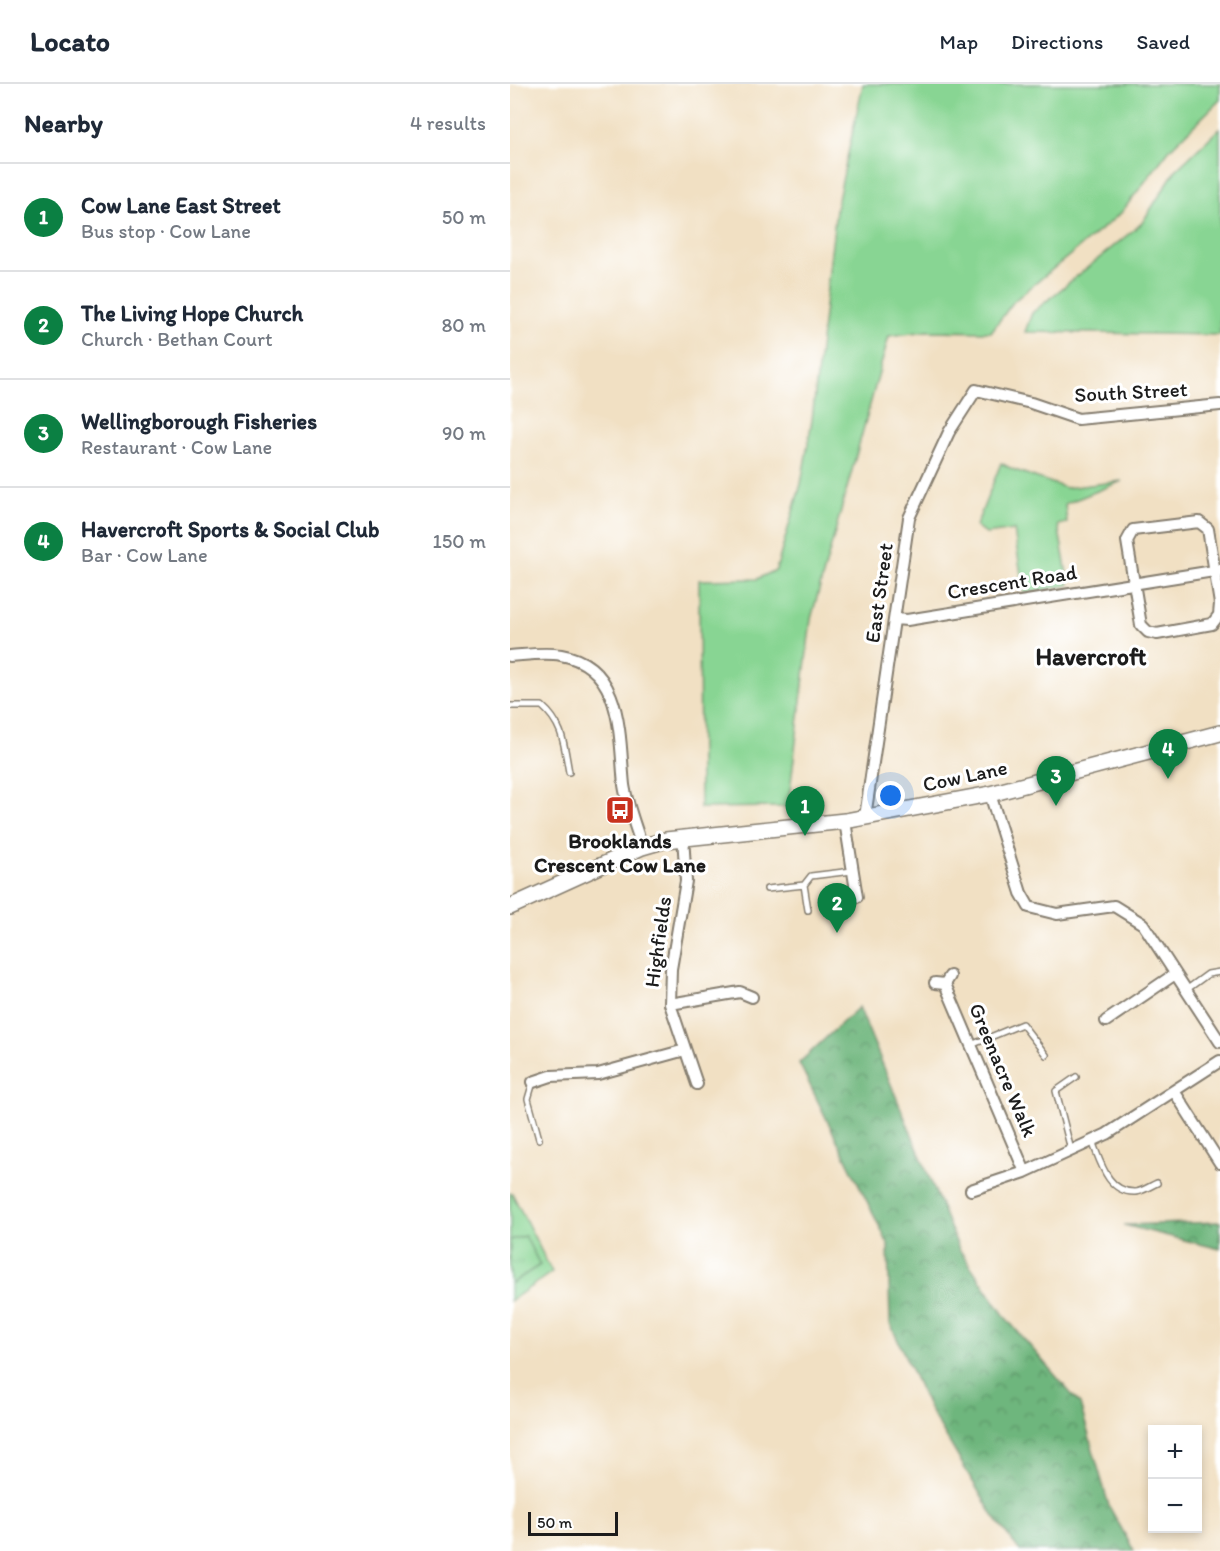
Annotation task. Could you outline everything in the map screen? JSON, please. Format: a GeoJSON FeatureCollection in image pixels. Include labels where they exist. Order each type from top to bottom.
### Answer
{"type":"FeatureCollection","features":[{"type":"Feature","properties":{"kind":"main road","name":"Cow Lane"},"geometry":{"type":"LineString","coordinates":[[510,907],[642,847],[683,837],[845,821],[990,794],[1220,733]]}},
{"type":"Feature","properties":{"kind":"street","name":"South Street"},"geometry":{"type":"LineString","coordinates":[[976,390],[1031,403],[1078,419],[1220,405]]}},
{"type":"Feature","properties":{"kind":"street","name":"East Street"},"geometry":{"type":"LineString","coordinates":[[865,817],[909,518],[949,432],[976,390]]}},
{"type":"Feature","properties":{"kind":"street"},"geometry":{"type":"LineString","coordinates":[[1198,522],[1208,529],[1217,570],[1219,615],[1212,624],[1157,634],[1148,632],[1141,625],[1127,541],[1133,530],[1198,522]]}},
{"type":"Feature","properties":{"kind":"street","name":"Crescent Road"},"geometry":{"type":"LineString","coordinates":[[895,619],[907,620],[1217,570]]}},
{"type":"Feature","properties":{"kind":"street"},"geometry":{"type":"LineString","coordinates":[[510,656],[561,655],[578,660],[592,670],[610,691],[620,732],[625,788],[642,847]]}},
{"type":"Feature","properties":{"kind":"street"},"geometry":{"type":"LineString","coordinates":[[990,794],[1021,893],[1029,908],[1057,914],[1114,906],[1143,924],[1220,1042]]}},
{"type":"Feature","properties":{"kind":"street"},"geometry":{"type":"LineString","coordinates":[[845,821],[857,897]]}},
{"type":"Feature","properties":{"kind":"street","name":"Highfields"},"geometry":{"type":"LineString","coordinates":[[683,837],[686,881],[671,969],[670,1004],[697,1084]]}},
{"type":"Feature","properties":{"kind":"street"},"geometry":{"type":"LineString","coordinates":[[1104,1022],[1175,974]]}},
{"type":"Feature","properties":{"kind":"street","name":"Greenacre Walk"},"geometry":{"type":"LineString","coordinates":[[943,981],[1025,1172]]}},
{"type":"Feature","properties":{"kind":"street"},"geometry":{"type":"LineString","coordinates":[[670,1004],[740,992],[752,997]]}},
{"type":"Feature","properties":{"kind":"street"},"geometry":{"type":"LineString","coordinates":[[533,1082],[551,1076],[598,1074],[685,1050]]}},
{"type":"Feature","properties":{"kind":"street"},"geometry":{"type":"LineString","coordinates":[[971,1190],[1025,1172],[1107,1134],[1220,1061]]}},
{"type":"Feature","properties":{"kind":"street"},"geometry":{"type":"LineString","coordinates":[[1174,1091],[1220,1163]]}},
{"type":"Feature","properties":{"kind":"lane"},"geometry":{"type":"LineString","coordinates":[[510,706],[542,706],[553,716],[560,727],[569,772]]}},
{"type":"Feature","properties":{"kind":"lane"},"geometry":{"type":"LineString","coordinates":[[767,889],[804,885],[811,876],[853,871]]}},
{"type":"Feature","properties":{"kind":"lane"},"geometry":{"type":"LineString","coordinates":[[804,885],[808,910]]}},
{"type":"Feature","properties":{"kind":"lane"},"geometry":{"type":"LineString","coordinates":[[1186,990],[1208,974],[1220,972]]}},
{"type":"Feature","properties":{"kind":"lane"},"geometry":{"type":"LineString","coordinates":[[971,1045],[1022,1024],[1046,1055]]}},
{"type":"Feature","properties":{"kind":"lane"},"geometry":{"type":"LineString","coordinates":[[1071,1150],[1056,1091],[1076,1077]]}},
{"type":"Feature","properties":{"kind":"lane"},"geometry":{"type":"LineString","coordinates":[[533,1082],[528,1099],[539,1139]]}},
{"type":"Feature","properties":{"kind":"lane"},"geometry":{"type":"LineString","coordinates":[[1092,1141],[1108,1179],[1113,1184],[1123,1190],[1136,1193],[1157,1183]]}},
{"type":"Feature","properties":{"kind":"green space"},"geometry":{"type":"Polygon","coordinates":[[[863,84],[1220,84],[1220,100],[1170,149],[1121,213],[1014,301],[991,332],[927,331],[889,336],[811,619],[788,807],[700,808],[699,580],[757,579],[776,570],[801,484],[812,420],[836,209],[863,84]]]}},
{"type":"Feature","properties":{"kind":"green space"},"geometry":{"type":"Polygon","coordinates":[[[1220,128],[1220,335],[1025,332],[1032,313],[1142,223],[1175,171],[1220,128]]]}},
{"type":"Feature","properties":{"kind":"green space"},"geometry":{"type":"Polygon","coordinates":[[[1001,463],[1066,488],[1122,481],[1065,504],[1067,523],[1058,525],[1069,585],[1024,594],[1014,530],[986,534],[976,526],[1001,463]]]}},
{"type":"Feature","properties":{"kind":"green space"},"geometry":{"type":"Polygon","coordinates":[[[859,1007],[959,1249],[1006,1318],[1080,1404],[1109,1506],[1134,1551],[1020,1551],[994,1517],[928,1407],[890,1323],[888,1244],[799,1063],[859,1007]]]}},
{"type":"Feature","properties":{"kind":"green space"},"geometry":{"type":"Polygon","coordinates":[[[510,1193],[552,1272],[510,1301],[510,1193]]]}},
{"type":"Feature","properties":{"kind":"green space"},"geometry":{"type":"Polygon","coordinates":[[[1220,1222],[1220,1249],[1124,1225],[1220,1222]]]}},
{"type":"Feature","properties":{"kind":"green space"},"geometry":{"type":"Polygon","coordinates":[[[525,1236],[540,1265],[512,1283],[510,1281],[510,1240],[525,1236]]]}},
{"type":"Feature","properties":{"kind":"place","name":"Havercroft Sports & Social Club"},"geometry":{"type":"Point","coordinates":[1168,779]}},
{"type":"Feature","properties":{"kind":"place","name":"Wellingborough Fisheries"},"geometry":{"type":"Point","coordinates":[1056,806]}},
{"type":"Feature","properties":{"kind":"place","name":"Brooklands Crescent Cow Lane"},"geometry":{"type":"Point","coordinates":[620,810]}},
{"type":"Feature","properties":{"kind":"place","name":"Cow Lane East Street"},"geometry":{"type":"Point","coordinates":[805,836]}},
{"type":"Feature","properties":{"kind":"place","name":"The Living Hope Church"},"geometry":{"type":"Point","coordinates":[837,933]}},
{"type":"Feature","properties":{"kind":"district","name":"Havercroft"},"geometry":{"type":"Point","coordinates":[1091,657]}}]}
